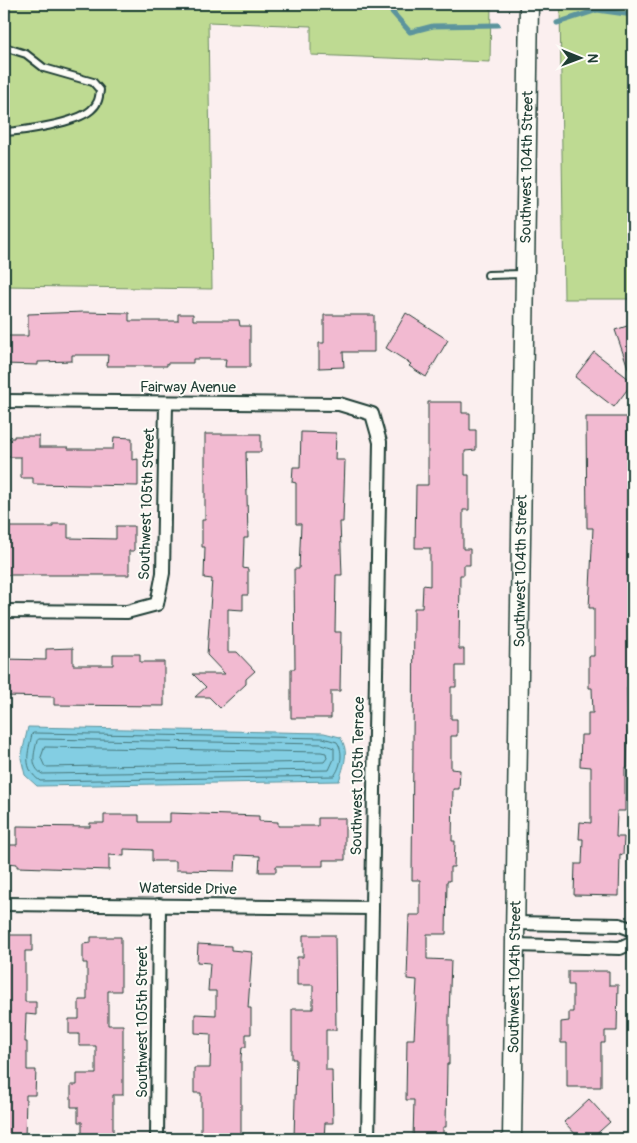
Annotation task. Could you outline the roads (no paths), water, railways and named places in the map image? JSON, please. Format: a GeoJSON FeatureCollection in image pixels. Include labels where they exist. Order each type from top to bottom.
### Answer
{"type":"FeatureCollection","features":[{"type":"Feature","properties":{"kind":"main road","name":"Southwest 104th Street"},"geometry":{"type":"LineString","coordinates":[[512,1139],[529,4]]}},
{"type":"Feature","properties":{"kind":"street","name":"Fairway Avenue"},"geometry":{"type":"LineString","coordinates":[[4,401],[166,404],[339,404],[372,414]]}},
{"type":"Feature","properties":{"kind":"street","name":"Southwest 105th Street"},"geometry":{"type":"LineString","coordinates":[[4,611],[127,612],[157,604],[163,573],[166,404]]}},
{"type":"Feature","properties":{"kind":"street","name":"Southwest 105th Terrace"},"geometry":{"type":"LineString","coordinates":[[368,1139],[380,442],[372,414]]}},
{"type":"Feature","properties":{"kind":"street","name":"Waterside Drive"},"geometry":{"type":"LineString","coordinates":[[4,904],[372,908]]}},
{"type":"Feature","properties":{"kind":"street","name":"Southwest 105th Street"},"geometry":{"type":"LineString","coordinates":[[157,1139],[159,905]]}},
{"type":"Feature","properties":{"kind":"street"},"geometry":{"type":"LineString","coordinates":[[515,923],[620,926],[633,930]]}},
{"type":"Feature","properties":{"kind":"street"},"geometry":{"type":"LineString","coordinates":[[515,946],[620,948],[633,942]]}},
{"type":"Feature","properties":{"kind":"lane"},"geometry":{"type":"LineString","coordinates":[[4,47],[26,54],[44,68],[93,82],[100,90],[99,100],[90,111],[72,119],[4,132]]}},
{"type":"Feature","properties":{"kind":"lane"},"geometry":{"type":"LineString","coordinates":[[488,275],[526,274]]}},
{"type":"Feature","properties":{"kind":"water"},"geometry":{"type":"Polygon","coordinates":[[[28,727],[324,733],[340,737],[345,748],[345,759],[339,781],[37,786],[25,775],[21,758],[28,727]]]}},
{"type":"Feature","properties":{"kind":"waterway"},"geometry":{"type":"LineString","coordinates":[[385,4],[410,32],[433,26],[498,25]]}},
{"type":"Feature","properties":{"kind":"waterway"},"geometry":{"type":"LineString","coordinates":[[557,23],[597,10],[633,15]]}}]}
